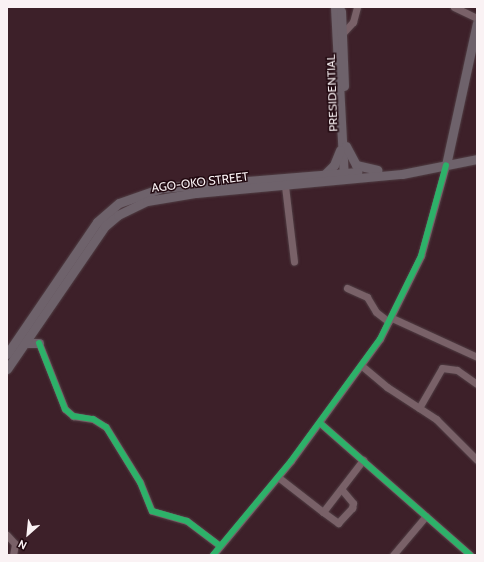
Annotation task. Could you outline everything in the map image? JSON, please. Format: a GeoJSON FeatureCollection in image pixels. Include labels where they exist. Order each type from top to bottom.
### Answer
{"type":"FeatureCollection","features":[{"type":"Feature","properties":{"kind":"main road"},"geometry":{"type":"LineString","coordinates":[[335,7],[344,146],[356,165],[377,170]]}},
{"type":"Feature","properties":{"kind":"main road","name":"PRESIDENTIAL"},"geometry":{"type":"LineString","coordinates":[[341,7],[343,33],[344,146],[347,176]]}},
{"type":"Feature","properties":{"kind":"main road"},"geometry":{"type":"LineString","coordinates":[[450,162],[477,23]]}},
{"type":"Feature","properties":{"kind":"main road"},"geometry":{"type":"LineString","coordinates":[[450,162],[477,41]]}},
{"type":"Feature","properties":{"kind":"main road"},"geometry":{"type":"LineString","coordinates":[[324,175],[334,165],[344,146]]}},
{"type":"Feature","properties":{"kind":"main road"},"geometry":{"type":"LineString","coordinates":[[7,354],[10,345],[97,222],[119,204],[162,188],[324,175],[347,176],[377,170],[450,162],[477,154]]}},
{"type":"Feature","properties":{"kind":"main road","name":"AGO-OKO STREET"},"geometry":{"type":"LineString","coordinates":[[7,369],[105,226],[118,215],[161,197],[285,186],[347,176],[477,159]]}},
{"type":"Feature","properties":{"kind":"main road"},"geometry":{"type":"LineString","coordinates":[[25,343],[39,342],[33,330]]}},
{"type":"Feature","properties":{"kind":"street"},"geometry":{"type":"LineString","coordinates":[[343,33],[353,22],[357,7]]}},
{"type":"Feature","properties":{"kind":"street"},"geometry":{"type":"LineString","coordinates":[[454,7],[477,18]]}},
{"type":"Feature","properties":{"kind":"street"},"geometry":{"type":"LineString","coordinates":[[213,555],[278,477],[320,423],[362,366],[390,320],[421,256],[450,162]]}},
{"type":"Feature","properties":{"kind":"street"},"geometry":{"type":"LineString","coordinates":[[285,186],[294,261]]}},
{"type":"Feature","properties":{"kind":"street"},"geometry":{"type":"LineString","coordinates":[[347,288],[368,297],[376,312],[390,320],[477,357]]}},
{"type":"Feature","properties":{"kind":"street"},"geometry":{"type":"LineString","coordinates":[[39,342],[65,409],[73,416],[93,419],[106,427],[140,482],[152,511],[187,521],[220,546]]}},
{"type":"Feature","properties":{"kind":"street"},"geometry":{"type":"LineString","coordinates":[[362,366],[448,428],[477,460]]}},
{"type":"Feature","properties":{"kind":"street"},"geometry":{"type":"LineString","coordinates":[[419,408],[442,368],[457,370],[477,384]]}},
{"type":"Feature","properties":{"kind":"street"},"geometry":{"type":"LineString","coordinates":[[320,423],[470,555]]}},
{"type":"Feature","properties":{"kind":"street"},"geometry":{"type":"LineString","coordinates":[[323,512],[342,490],[363,460]]}},
{"type":"Feature","properties":{"kind":"street"},"geometry":{"type":"LineString","coordinates":[[278,477],[338,523],[352,508],[353,503],[342,490]]}},
{"type":"Feature","properties":{"kind":"street"},"geometry":{"type":"LineString","coordinates":[[393,555],[426,516]]}},
{"type":"Feature","properties":{"kind":"street"},"geometry":{"type":"LineString","coordinates":[[7,535],[15,544],[13,555]]}},
{"type":"Feature","properties":{"kind":"cycle path"},"geometry":{"type":"LineString","coordinates":[[213,555],[291,461],[380,339],[421,256],[446,165]]}},
{"type":"Feature","properties":{"kind":"cycle path"},"geometry":{"type":"LineString","coordinates":[[39,343],[65,409],[73,416],[93,419],[106,427],[140,482],[152,511],[187,521],[220,546]]}},
{"type":"Feature","properties":{"kind":"cycle path"},"geometry":{"type":"LineString","coordinates":[[320,423],[470,555]]}}]}
